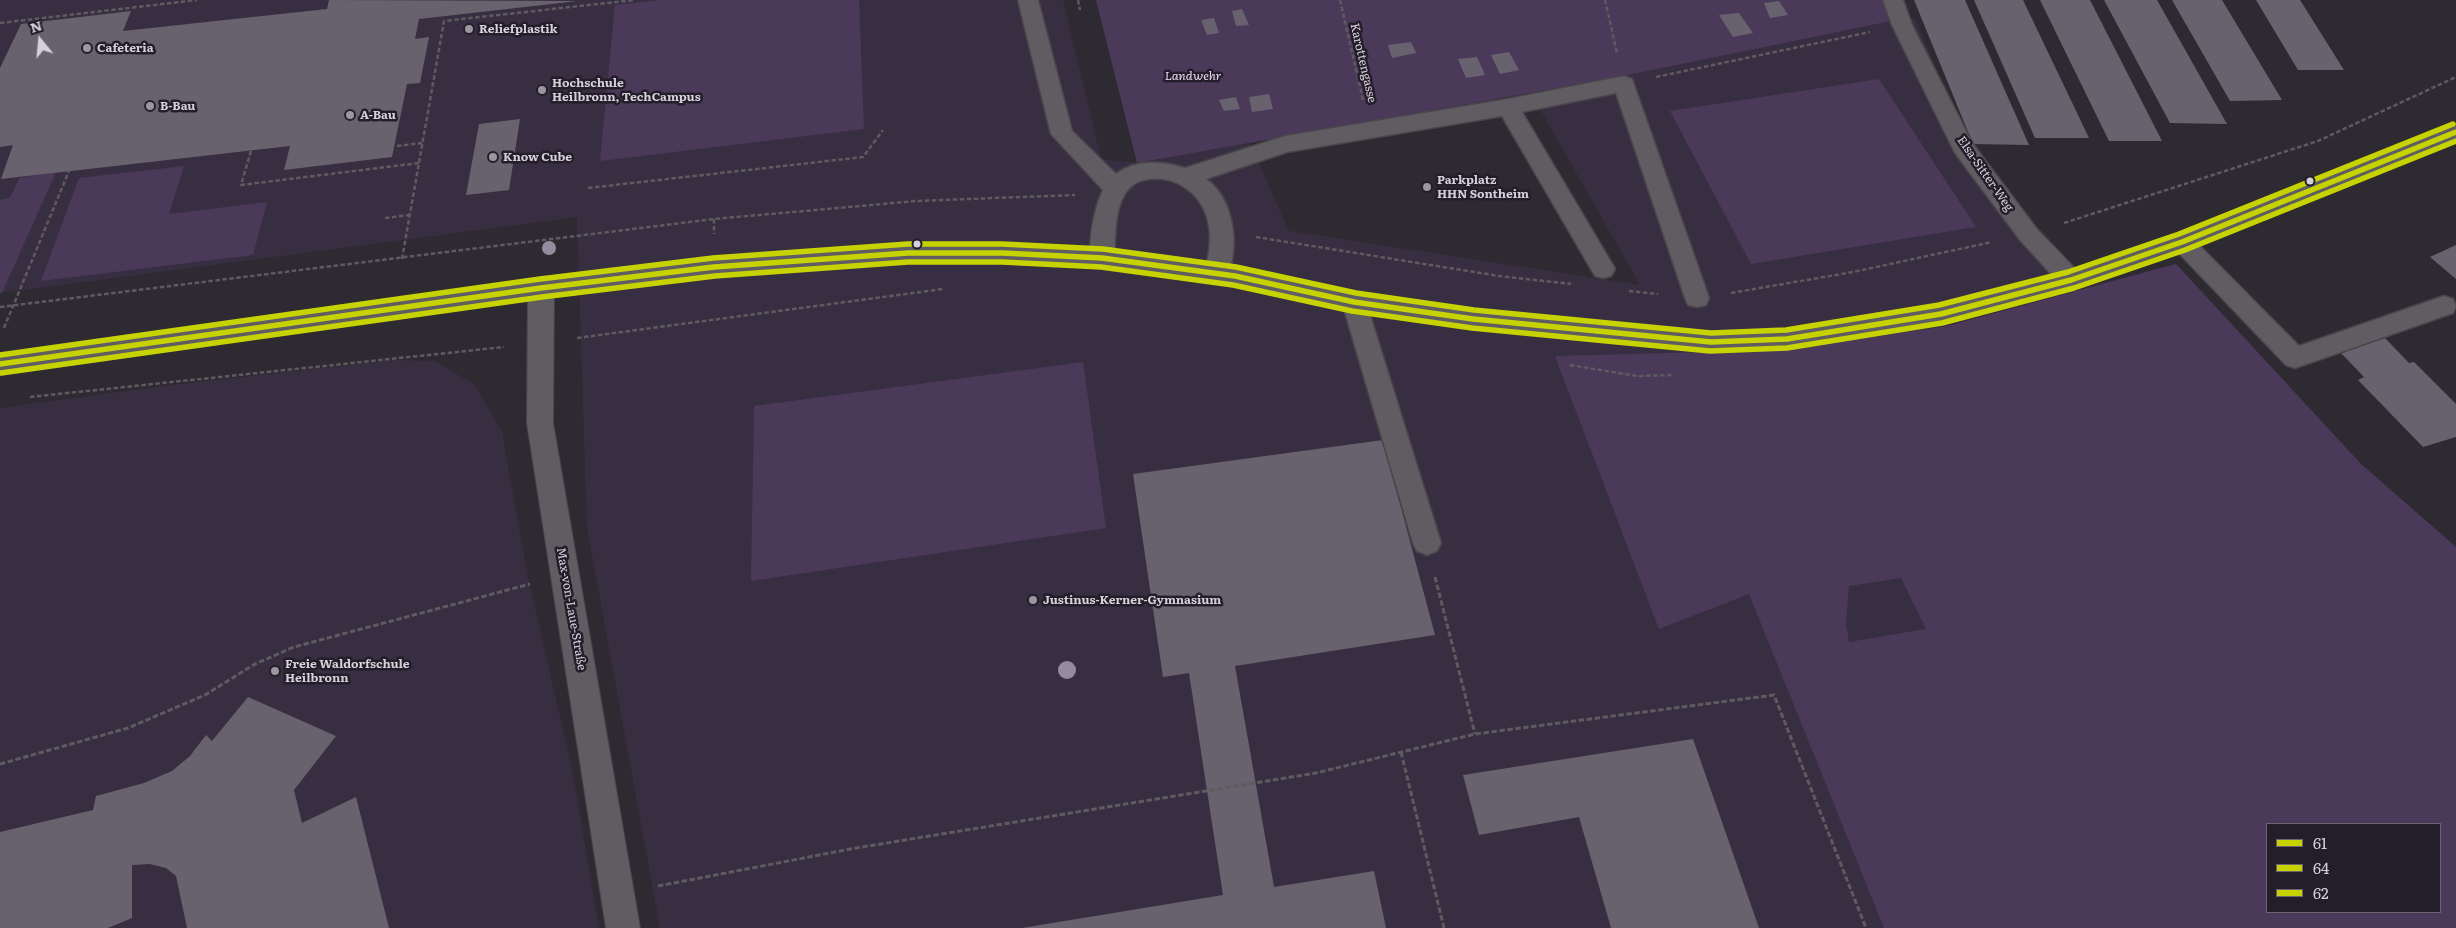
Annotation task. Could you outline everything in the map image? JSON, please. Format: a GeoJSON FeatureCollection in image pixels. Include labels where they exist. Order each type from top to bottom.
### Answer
{"type":"FeatureCollection","features":[{"type":"Feature","properties":{"kind":"street"},"geometry":{"type":"LineString","coordinates":[[0,364],[541,288],[714,267],[908,253],[1002,253],[1102,258],[1217,274],[1354,302],[1473,319],[1711,342],[1786,339],[1942,314],[2071,280],[2182,242],[2456,132]]}},
{"type":"Feature","properties":{"kind":"street","name":"Max-von-Laue-Straße"},"geometry":{"type":"LineString","coordinates":[[541,288],[540,423],[623,928]]}},
{"type":"Feature","properties":{"kind":"lane"},"geometry":{"type":"LineString","coordinates":[[1028,0],[1062,134],[1115,192]]}},
{"type":"Feature","properties":{"kind":"lane","name":"Elsa-Sitter-Weg"},"geometry":{"type":"LineString","coordinates":[[1893,0],[1902,25],[1963,147],[2028,234],[2071,280]]}},
{"type":"Feature","properties":{"kind":"lane"},"geometry":{"type":"LineString","coordinates":[[1185,177],[1285,144],[1508,107],[1624,84],[1697,298]]}},
{"type":"Feature","properties":{"kind":"lane"},"geometry":{"type":"LineString","coordinates":[[1508,107],[1603,268]]}},
{"type":"Feature","properties":{"kind":"lane"},"geometry":{"type":"LineString","coordinates":[[1102,258],[1110,203],[1115,192],[1128,178],[1156,170],[1185,177],[1203,188],[1206,192],[1222,231],[1217,274]]}},
{"type":"Feature","properties":{"kind":"lane"},"geometry":{"type":"LineString","coordinates":[[2182,242],[2295,358],[2444,306]]}},
{"type":"Feature","properties":{"kind":"lane"},"geometry":{"type":"LineString","coordinates":[[1354,302],[1426,543]]}},
{"type":"Feature","properties":{"kind":"path"},"geometry":{"type":"LineString","coordinates":[[0,23],[197,0]]}},
{"type":"Feature","properties":{"kind":"path"},"geometry":{"type":"LineString","coordinates":[[402,259],[444,21],[634,0]]}},
{"type":"Feature","properties":{"kind":"path"},"geometry":{"type":"LineString","coordinates":[[1078,0],[1080,10]]}},
{"type":"Feature","properties":{"kind":"path","name":"Karottengasse"},"geometry":{"type":"LineString","coordinates":[[1340,0],[1369,130]]}},
{"type":"Feature","properties":{"kind":"path"},"geometry":{"type":"LineString","coordinates":[[1605,0],[1624,84],[1902,25]]}},
{"type":"Feature","properties":{"kind":"path"},"geometry":{"type":"LineString","coordinates":[[1628,291],[1697,298],[1853,272],[2028,234],[2144,199],[2318,141],[2456,77]]}},
{"type":"Feature","properties":{"kind":"path"},"geometry":{"type":"LineString","coordinates":[[588,188],[862,157],[883,130]]}},
{"type":"Feature","properties":{"kind":"path"},"geometry":{"type":"LineString","coordinates":[[397,146],[422,143]]}},
{"type":"Feature","properties":{"kind":"path"},"geometry":{"type":"LineString","coordinates":[[251,151],[240,185],[419,163]]}},
{"type":"Feature","properties":{"kind":"path"},"geometry":{"type":"LineString","coordinates":[[3,330],[69,171]]}},
{"type":"Feature","properties":{"kind":"path"},"geometry":{"type":"LineString","coordinates":[[0,307],[402,259],[714,219],[916,201],[1115,192]]}},
{"type":"Feature","properties":{"kind":"path"},"geometry":{"type":"LineString","coordinates":[[385,218],[410,216]]}},
{"type":"Feature","properties":{"kind":"path"},"geometry":{"type":"LineString","coordinates":[[1222,231],[1499,276],[1578,285]]}},
{"type":"Feature","properties":{"kind":"path"},"geometry":{"type":"LineString","coordinates":[[29,398],[540,343],[848,300],[945,289]]}},
{"type":"Feature","properties":{"kind":"path"},"geometry":{"type":"LineString","coordinates":[[1561,364],[1637,376],[1676,375]]}},
{"type":"Feature","properties":{"kind":"path"},"geometry":{"type":"LineString","coordinates":[[1426,543],[1475,734]]}},
{"type":"Feature","properties":{"kind":"path"},"geometry":{"type":"LineString","coordinates":[[0,764],[128,728],[205,695],[255,664],[294,647],[565,574]]}},
{"type":"Feature","properties":{"kind":"path"},"geometry":{"type":"LineString","coordinates":[[618,893],[856,848],[1316,772],[1475,734],[1774,695],[1866,928]]}},
{"type":"Feature","properties":{"kind":"path"},"geometry":{"type":"LineString","coordinates":[[1401,752],[1444,928]]}},
{"type":"Feature","properties":{"kind":"shaded area"},"geometry":{"type":"Polygon","coordinates":[[[0,0],[1063,0],[1101,159],[1137,163],[1250,143],[1289,231],[1640,285],[1531,93],[1896,20],[1915,18],[1969,148],[2085,287],[2176,264],[2361,464],[2456,547],[2456,928],[660,928],[587,527],[577,217],[0,293],[0,0]]]}},
{"type":"Feature","properties":{"kind":"shaded area","name":"Freie Waldorfschule Heilbronn"},"geometry":{"type":"Polygon","coordinates":[[[394,360],[435,361],[475,385],[502,432],[526,568],[573,774],[599,928],[0,928],[0,408],[171,385],[394,360]]]}},
{"type":"Feature","properties":{"kind":"green space"},"geometry":{"type":"Polygon","coordinates":[[[661,0],[859,0],[864,129],[600,161],[615,5],[661,0]]]}},
{"type":"Feature","properties":{"kind":"green space","name":"Landwehr"},"geometry":{"type":"Polygon","coordinates":[[[1096,0],[1888,0],[1896,20],[1608,79],[1137,163],[1096,0]]]}},
{"type":"Feature","properties":{"kind":"green space"},"geometry":{"type":"Polygon","coordinates":[[[1879,79],[1976,227],[1751,264],[1670,111],[1879,79]]]}},
{"type":"Feature","properties":{"kind":"green space"},"geometry":{"type":"Polygon","coordinates":[[[184,166],[169,214],[267,202],[253,255],[41,281],[79,178],[184,166]]]}},
{"type":"Feature","properties":{"kind":"green space"},"geometry":{"type":"Polygon","coordinates":[[[56,172],[2,293],[0,293],[0,200],[10,198],[19,178],[56,172]]]}},
{"type":"Feature","properties":{"kind":"green space"},"geometry":{"type":"Polygon","coordinates":[[[2176,264],[2361,464],[2456,547],[2456,928],[1884,928],[1749,594],[1659,629],[1555,356],[1784,350],[1948,326],[2176,264]],[[1901,578],[1849,586],[1846,623],[1849,642],[1926,629],[1901,578]]]}},
{"type":"Feature","properties":{"kind":"green space"},"geometry":{"type":"Polygon","coordinates":[[[1083,362],[1106,528],[751,581],[754,406],[1083,362]]]}},
{"type":"Feature","properties":{"kind":"building","name":"B-Bau"},"geometry":{"type":"Polygon","coordinates":[[[329,0],[578,1],[419,19],[415,39],[429,37],[420,83],[407,84],[392,157],[284,170],[290,146],[1,179],[13,145],[0,147],[0,68],[21,24],[131,11],[123,31],[327,9],[329,0]]]}},
{"type":"Feature","properties":{"kind":"building"},"geometry":{"type":"Polygon","coordinates":[[[1914,0],[1965,0],[2029,145],[1973,144],[1914,0]]]}},
{"type":"Feature","properties":{"kind":"building"},"geometry":{"type":"Polygon","coordinates":[[[1974,0],[2023,0],[2089,138],[2035,138],[1974,0]]]}},
{"type":"Feature","properties":{"kind":"building"},"geometry":{"type":"Polygon","coordinates":[[[2040,0],[2090,0],[2162,141],[2109,141],[2040,0]]]}},
{"type":"Feature","properties":{"kind":"building"},"geometry":{"type":"Polygon","coordinates":[[[2104,0],[2157,0],[2227,124],[2170,123],[2104,0]]]}},
{"type":"Feature","properties":{"kind":"building"},"geometry":{"type":"Polygon","coordinates":[[[2172,0],[2222,0],[2282,100],[2230,101],[2172,0]]]}},
{"type":"Feature","properties":{"kind":"building"},"geometry":{"type":"Polygon","coordinates":[[[2256,0],[2300,0],[2344,70],[2298,70],[2256,0]]]}},
{"type":"Feature","properties":{"kind":"building"},"geometry":{"type":"Polygon","coordinates":[[[1779,1],[1788,15],[1770,18],[1764,3],[1779,1]]]}},
{"type":"Feature","properties":{"kind":"building"},"geometry":{"type":"Polygon","coordinates":[[[1242,9],[1249,25],[1236,26],[1232,11],[1242,9]]]}},
{"type":"Feature","properties":{"kind":"building"},"geometry":{"type":"Polygon","coordinates":[[[1739,13],[1753,33],[1733,37],[1719,15],[1739,13]]]}},
{"type":"Feature","properties":{"kind":"building"},"geometry":{"type":"Polygon","coordinates":[[[1214,18],[1219,33],[1207,35],[1201,20],[1214,18]]]}},
{"type":"Feature","properties":{"kind":"building"},"geometry":{"type":"Polygon","coordinates":[[[1411,42],[1416,53],[1392,58],[1388,45],[1411,42]]]}},
{"type":"Feature","properties":{"kind":"building"},"geometry":{"type":"Polygon","coordinates":[[[1509,52],[1519,70],[1500,74],[1491,55],[1509,52]]]}},
{"type":"Feature","properties":{"kind":"building"},"geometry":{"type":"Polygon","coordinates":[[[1477,57],[1485,75],[1466,78],[1458,59],[1477,57]]]}},
{"type":"Feature","properties":{"kind":"building"},"geometry":{"type":"Polygon","coordinates":[[[1269,94],[1273,109],[1252,112],[1249,97],[1269,94]]]}},
{"type":"Feature","properties":{"kind":"building"},"geometry":{"type":"Polygon","coordinates":[[[1236,97],[1240,109],[1224,111],[1219,100],[1236,97]]]}},
{"type":"Feature","properties":{"kind":"building","name":"Know Cube"},"geometry":{"type":"Polygon","coordinates":[[[520,119],[509,190],[466,195],[479,124],[520,119]]]}},
{"type":"Feature","properties":{"kind":"building"},"geometry":{"type":"Polygon","coordinates":[[[2456,245],[2456,279],[2430,257],[2456,245]]]}},
{"type":"Feature","properties":{"kind":"building"},"geometry":{"type":"Polygon","coordinates":[[[2385,338],[2409,363],[2414,362],[2456,404],[2456,437],[2423,447],[2358,380],[2364,377],[2340,352],[2385,338]]]}},
{"type":"Feature","properties":{"kind":"building"},"geometry":{"type":"Polygon","coordinates":[[[1383,440],[1435,635],[1235,666],[1274,887],[1374,871],[1386,928],[1022,928],[1223,895],[1189,673],[1163,677],[1133,474],[1383,440]]]}},
{"type":"Feature","properties":{"kind":"building"},"geometry":{"type":"Polygon","coordinates":[[[248,697],[336,736],[294,790],[302,823],[356,797],[389,928],[187,928],[176,876],[166,868],[150,864],[132,865],[132,918],[108,928],[0,928],[0,832],[93,810],[96,796],[144,783],[172,771],[190,756],[206,735],[212,741],[248,697]]]}},
{"type":"Feature","properties":{"kind":"building"},"geometry":{"type":"Polygon","coordinates":[[[1693,739],[1759,928],[1611,928],[1579,817],[1479,835],[1463,775],[1693,739]]]}},
{"type":"Feature","properties":{"kind":"transit line","name":"62"},"geometry":{"type":"LineString","coordinates":[[0,355],[540,279],[713,258],[908,244],[1002,244],[1103,249],[1236,267],[1356,293],[1474,310],[1711,333],[1786,330],[1939,305],[2068,272],[2179,234],[2453,124]]}},
{"type":"Feature","properties":{"kind":"transit line","name":"61"},"geometry":{"type":"LineString","coordinates":[[0,364],[541,288],[714,267],[908,253],[1002,253],[1102,258],[1235,276],[1354,302],[1473,319],[1711,342],[1787,339],[1941,314],[2071,280],[2182,242],[2456,132]]}},
{"type":"Feature","properties":{"kind":"transit line","name":"64"},"geometry":{"type":"LineString","coordinates":[[1,373],[542,297],[715,276],[908,262],[1002,262],[1101,267],[1233,285],[1352,311],[1472,328],[1710,351],[1787,348],[1942,323],[2074,288],[2185,250],[2456,141]]}},
{"type":"Feature","properties":{"kind":"place","name":"Reliefplastik"},"geometry":{"type":"Point","coordinates":[469,29]}},
{"type":"Feature","properties":{"kind":"place","name":"Cafeteria"},"geometry":{"type":"Point","coordinates":[87,48]}},
{"type":"Feature","properties":{"kind":"place","name":"Hochschule Heilbronn, TechCampus"},"geometry":{"type":"Point","coordinates":[542,90]}},
{"type":"Feature","properties":{"kind":"place","name":"B-Bau"},"geometry":{"type":"Point","coordinates":[150,106]}},
{"type":"Feature","properties":{"kind":"place","name":"A-Bau"},"geometry":{"type":"Point","coordinates":[350,115]}},
{"type":"Feature","properties":{"kind":"place","name":"Know Cube"},"geometry":{"type":"Point","coordinates":[493,157]}},
{"type":"Feature","properties":{"kind":"place","name":"Parkplatz HHN Sontheim"},"geometry":{"type":"Point","coordinates":[1427,187]}},
{"type":"Feature","properties":{"kind":"place","name":"Justinus-Kerner-Gymnasium"},"geometry":{"type":"Point","coordinates":[1033,600]}},
{"type":"Feature","properties":{"kind":"place","name":"Freie Waldorfschule Heilbronn"},"geometry":{"type":"Point","coordinates":[275,671]}}]}
